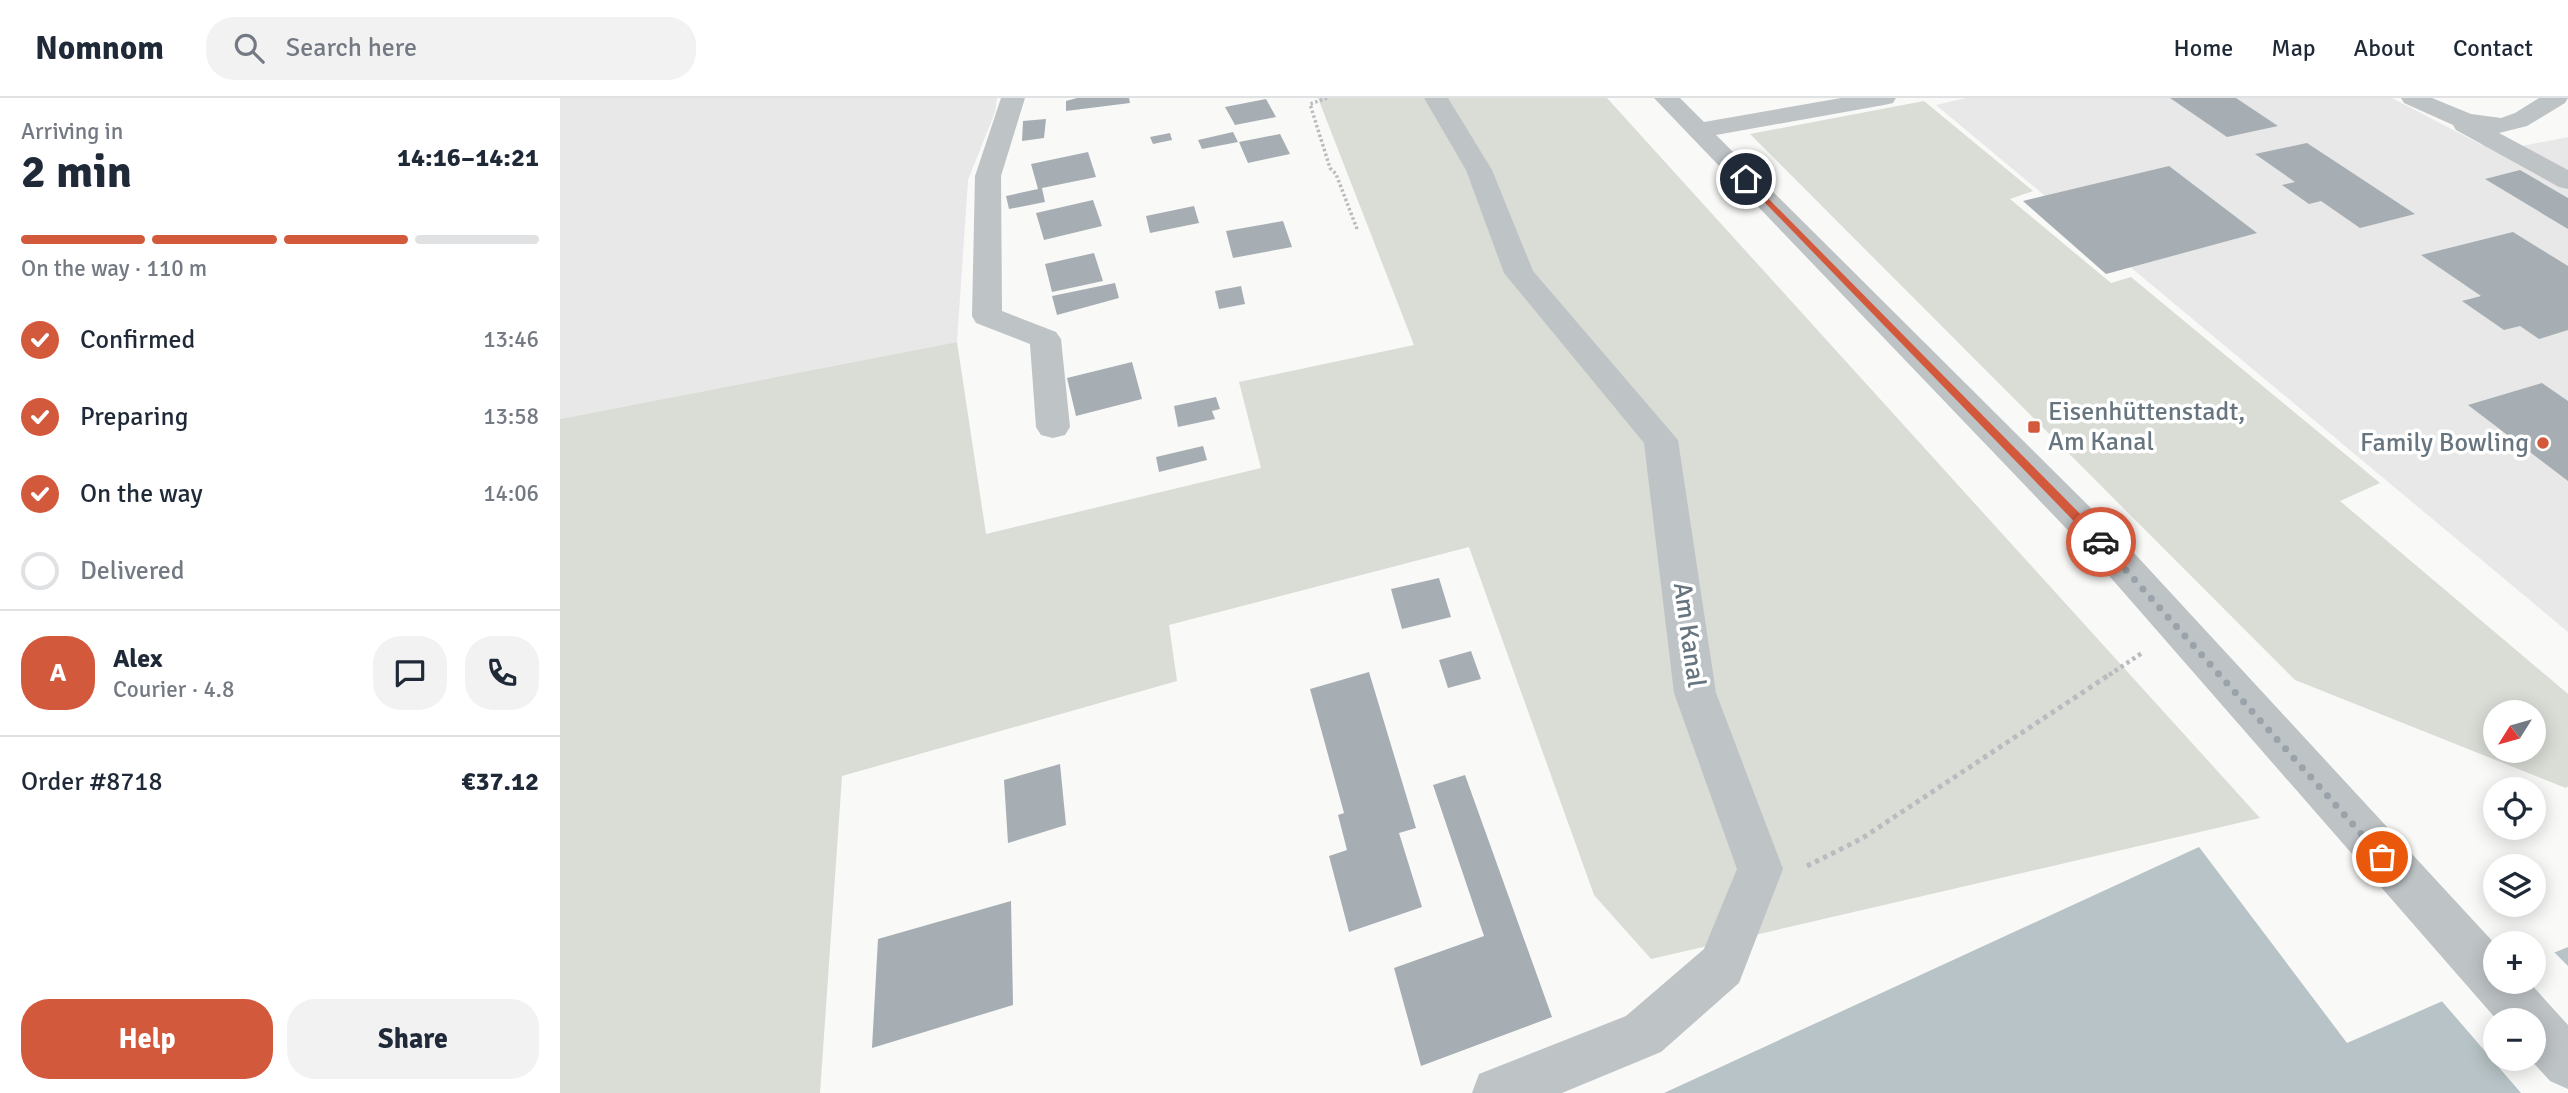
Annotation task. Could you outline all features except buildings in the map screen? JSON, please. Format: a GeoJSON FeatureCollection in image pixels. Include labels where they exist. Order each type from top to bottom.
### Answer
{"type":"FeatureCollection","features":[{"type":"Feature","properties":{"kind":"street"},"geometry":{"type":"LineString","coordinates":[[1013,98],[989,176],[987,316],[1045,339],[1053,426]]}},
{"type":"Feature","properties":{"kind":"street","name":"Am Kanal"},"geometry":{"type":"LineString","coordinates":[[1436,98],[1479,170],[1520,273],[1661,440],[1695,693],[1760,869],[1722,966],[1643,1034],[1498,1093]]}},
{"type":"Feature","properties":{"kind":"street"},"geometry":{"type":"LineString","coordinates":[[1666,98],[2097,537],[2519,1008]]}},
{"type":"Feature","properties":{"kind":"street"},"geometry":{"type":"LineString","coordinates":[[1699,130],[1884,98]]}},
{"type":"Feature","properties":{"kind":"street"},"geometry":{"type":"LineString","coordinates":[[2424,103],[2483,123],[2514,123],[2556,98]]}},
{"type":"Feature","properties":{"kind":"street"},"geometry":{"type":"LineString","coordinates":[[2424,103],[2568,181]]}},
{"type":"Feature","properties":{"kind":"street"},"geometry":{"type":"LineString","coordinates":[[2546,1038],[2568,1063]]}},
{"type":"Feature","properties":{"kind":"path"},"geometry":{"type":"LineString","coordinates":[[1327,98],[1310,104],[1330,168],[1336,174],[1357,229]]}},
{"type":"Feature","properties":{"kind":"path"},"geometry":{"type":"LineString","coordinates":[[1750,894],[1861,839],[2151,647]]}},
{"type":"Feature","properties":{"kind":"shaded area"},"geometry":{"type":"Polygon","coordinates":[[[560,98],[997,98],[995,112],[968,180],[957,342],[560,419],[560,98]]]}},
{"type":"Feature","properties":{"kind":"shaded area"},"geometry":{"type":"Polygon","coordinates":[[[1318,98],[1607,98],[2260,818],[1651,959],[1594,895],[1469,547],[1169,625],[1177,681],[842,776],[820,1093],[560,1093],[560,419],[957,342],[986,534],[1261,468],[1239,382],[1414,345],[1318,98]]]}},
{"type":"Feature","properties":{"kind":"shaded area"},"geometry":{"type":"Polygon","coordinates":[[[1966,98],[2392,98],[2482,145],[2522,146],[2568,137],[2568,632],[1936,105],[1966,98]]]}},
{"type":"Feature","properties":{"kind":"shaded area"},"geometry":{"type":"Polygon","coordinates":[[[1924,101],[2033,191],[2010,199],[2111,283],[2131,277],[2380,483],[2340,501],[2568,694],[2568,786],[2566,788],[2546,780],[2546,777],[2538,777],[2503,763],[2546,763],[2546,700],[2483,700],[2483,755],[2295,680],[1750,134],[1924,101]]]}},
{"type":"Feature","properties":{"kind":"shaded area"},"geometry":{"type":"Polygon","coordinates":[[[2199,847],[2347,1043],[2483,983],[2483,994],[2546,994],[2546,956],[2568,947],[2568,1093],[1664,1093],[2199,847]]]}},
{"type":"Feature","properties":{"kind":"pier"},"geometry":{"type":"Polygon","coordinates":[[[2552,950],[2568,966],[2568,1093],[2521,1093],[2502,1071],[2546,1071],[2546,1008],[2483,1008],[2483,1049],[2440,999],[2483,980],[2483,994],[2546,994],[2546,953],[2552,950]]]}},
{"type":"Feature","properties":{"kind":"way so far"},"geometry":{"type":"LineString","coordinates":[[2101,542],[2382,857]]}},
{"type":"Feature","properties":{"kind":"place","name":"Eisenhüttenstadt, Am Kanal"},"geometry":{"type":"Point","coordinates":[2034,427]}},
{"type":"Feature","properties":{"kind":"place","name":"Family Bowling"},"geometry":{"type":"Point","coordinates":[2543,443]}},
{"type":"Feature","properties":{"kind":"route"},"geometry":{"type":"LineString","coordinates":[[1746,179],[2101,542]]}}]}
